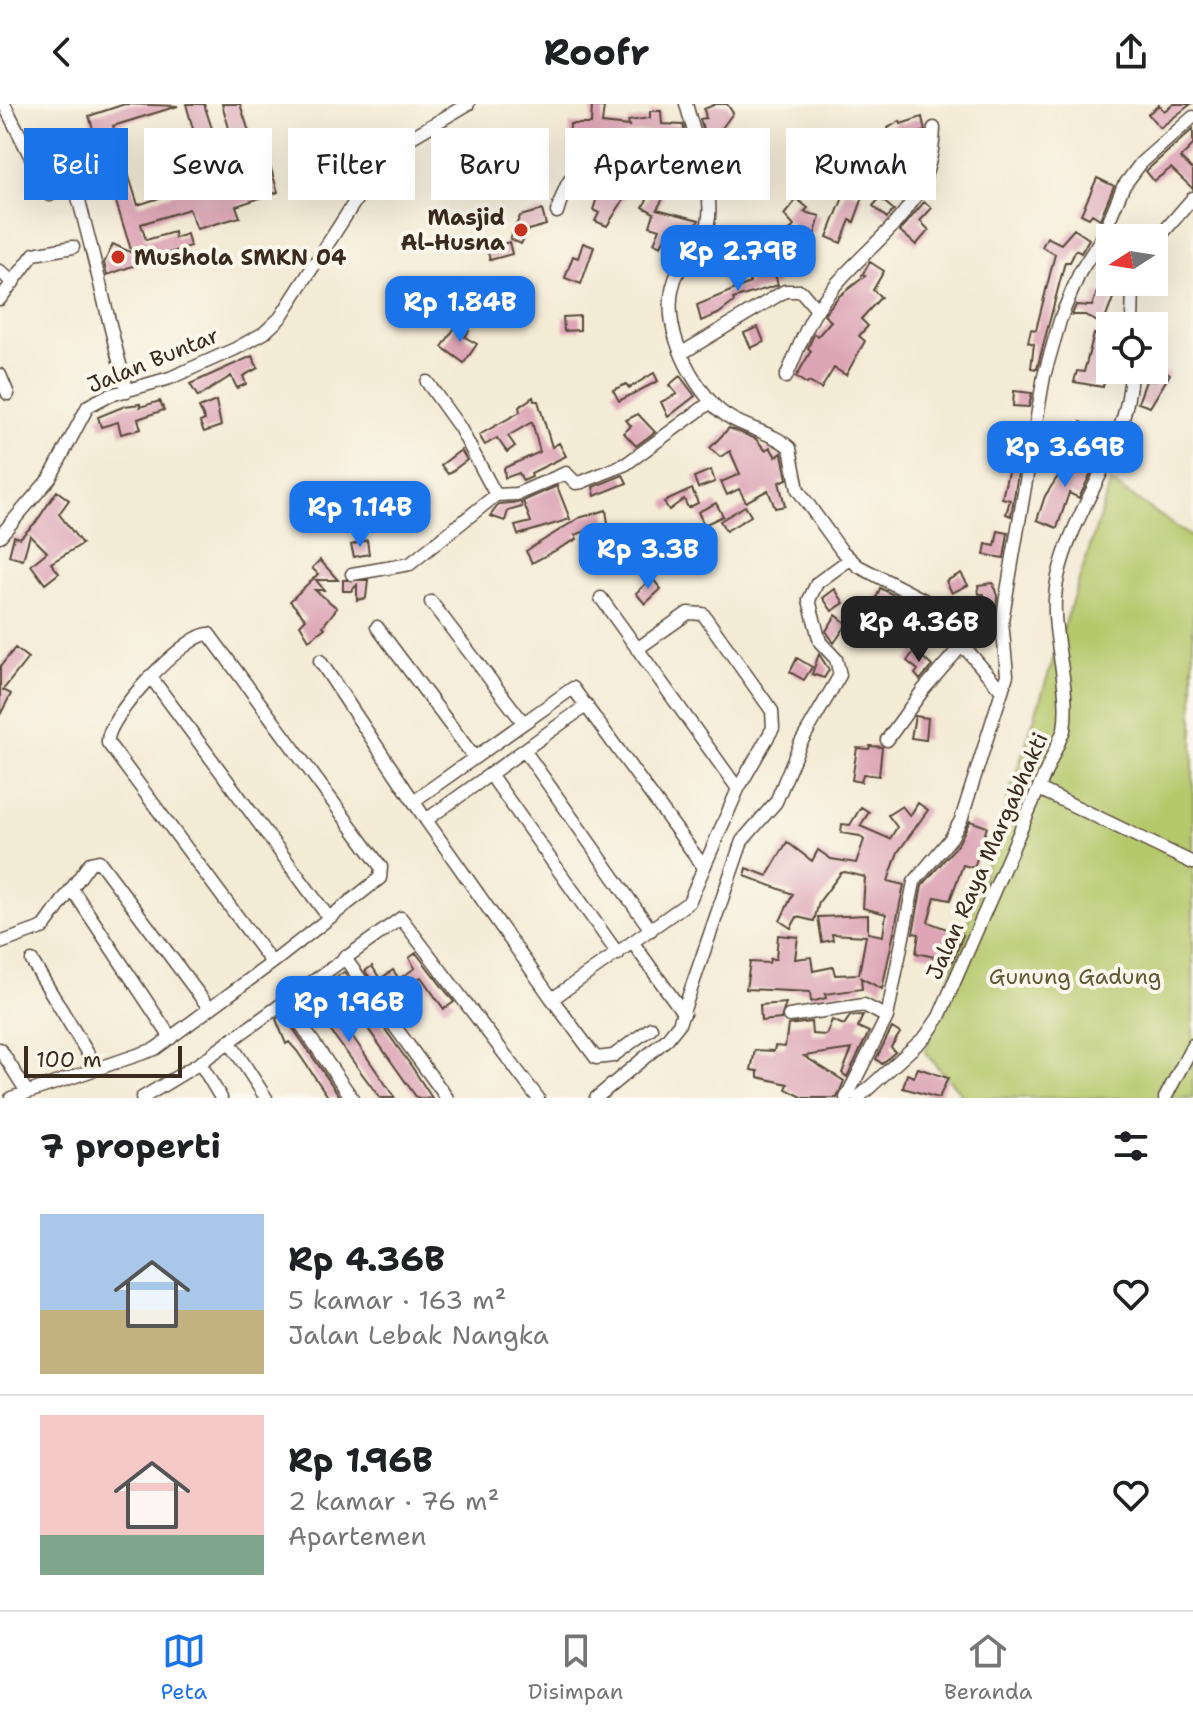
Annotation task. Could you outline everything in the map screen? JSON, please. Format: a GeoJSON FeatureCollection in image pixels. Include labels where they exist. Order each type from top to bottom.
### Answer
{"type":"FeatureCollection","features":[{"type":"Feature","properties":{"kind":"street"},"geometry":{"type":"LineString","coordinates":[[4,104],[24,144]]}},
{"type":"Feature","properties":{"kind":"street","name":"Jalan Buntar"},"geometry":{"type":"LineString","coordinates":[[0,536],[50,478],[88,406],[107,396],[170,378],[264,333],[280,318],[372,175],[395,147],[468,104]]}},
{"type":"Feature","properties":{"kind":"street"},"geometry":{"type":"LineString","coordinates":[[686,104],[692,128]]}},
{"type":"Feature","properties":{"kind":"street"},"geometry":{"type":"LineString","coordinates":[[846,1098],[887,1017],[914,882],[956,830],[1002,691],[1007,666],[1002,621],[1044,376],[1061,317],[1075,282],[1102,237],[1123,187],[1141,163],[1193,117]]}},
{"type":"Feature","properties":{"kind":"street"},"geometry":{"type":"LineString","coordinates":[[557,212],[565,190]]}},
{"type":"Feature","properties":{"kind":"street"},"geometry":{"type":"LineString","coordinates":[[1168,227],[1193,198]]}},
{"type":"Feature","properties":{"kind":"street"},"geometry":{"type":"LineString","coordinates":[[79,200],[98,264],[99,288],[127,391]]}},
{"type":"Feature","properties":{"kind":"street"},"geometry":{"type":"LineString","coordinates":[[707,200],[708,223],[681,265],[669,297],[671,323],[682,353],[711,402],[735,421],[790,448],[798,490],[850,559],[924,600],[1002,691]]}},
{"type":"Feature","properties":{"kind":"street"},"geometry":{"type":"LineString","coordinates":[[786,377],[817,310],[913,200]]}},
{"type":"Feature","properties":{"kind":"street"},"geometry":{"type":"LineString","coordinates":[[0,299],[34,254],[73,247]]}},
{"type":"Feature","properties":{"kind":"street"},"geometry":{"type":"LineString","coordinates":[[0,271],[13,283]]}},
{"type":"Feature","properties":{"kind":"street"},"geometry":{"type":"LineString","coordinates":[[682,353],[789,290],[801,291],[817,310]]}},
{"type":"Feature","properties":{"kind":"street"},"geometry":{"type":"LineString","coordinates":[[0,375],[8,394]]}},
{"type":"Feature","properties":{"kind":"street"},"geometry":{"type":"LineString","coordinates":[[427,382],[460,428],[496,495]]}},
{"type":"Feature","properties":{"kind":"street","name":"Jalan Raya Margabhakti"},"geometry":{"type":"LineString","coordinates":[[858,1098],[926,1036],[939,1017],[1039,789],[1066,718],[1054,623],[1058,574],[1118,441],[1127,409],[1130,384]]}},
{"type":"Feature","properties":{"kind":"street"},"geometry":{"type":"LineString","coordinates":[[352,574],[410,564],[496,495],[517,494],[566,473],[576,483],[582,482],[626,464],[711,402]]}},
{"type":"Feature","properties":{"kind":"street"},"geometry":{"type":"LineString","coordinates":[[596,1098],[667,1039],[684,1014],[742,841],[776,802],[800,744],[840,675],[836,659],[820,642],[809,600],[817,583],[850,559]]}},
{"type":"Feature","properties":{"kind":"street"},"geometry":{"type":"LineString","coordinates":[[601,598],[738,789]]}},
{"type":"Feature","properties":{"kind":"street"},"geometry":{"type":"LineString","coordinates":[[431,602],[522,721]]}},
{"type":"Feature","properties":{"kind":"street"},"geometry":{"type":"LineString","coordinates":[[552,999],[689,902],[738,789],[773,728],[774,717],[703,614],[688,613],[637,649]]}},
{"type":"Feature","properties":{"kind":"street"},"geometry":{"type":"LineString","coordinates":[[377,627],[474,757]]}},
{"type":"Feature","properties":{"kind":"street"},"geometry":{"type":"LineString","coordinates":[[11,1098],[96,1067],[137,1057],[171,1038],[272,963],[380,878],[381,867],[214,637],[204,634],[150,676],[108,730],[108,743],[272,963]]}},
{"type":"Feature","properties":{"kind":"street"},"geometry":{"type":"LineString","coordinates":[[887,740],[923,690],[963,644]]}},
{"type":"Feature","properties":{"kind":"street"},"geometry":{"type":"LineString","coordinates":[[320,661],[426,820],[596,1058],[613,1056],[651,1028]]}},
{"type":"Feature","properties":{"kind":"street"},"geometry":{"type":"LineString","coordinates":[[150,676],[329,918]]}},
{"type":"Feature","properties":{"kind":"street"},"geometry":{"type":"LineString","coordinates":[[415,800],[522,721],[570,689],[576,690],[703,866]]}},
{"type":"Feature","properties":{"kind":"street"},"geometry":{"type":"LineString","coordinates":[[426,820],[587,705]]}},
{"type":"Feature","properties":{"kind":"street"},"geometry":{"type":"LineString","coordinates":[[524,750],[651,930]]}},
{"type":"Feature","properties":{"kind":"street"},"geometry":{"type":"LineString","coordinates":[[490,774],[618,954]]}},
{"type":"Feature","properties":{"kind":"street"},"geometry":{"type":"LineString","coordinates":[[1039,789],[1193,863]]}},
{"type":"Feature","properties":{"kind":"street"},"geometry":{"type":"LineString","coordinates":[[0,943],[44,927],[90,863],[99,861],[209,1008]]}},
{"type":"Feature","properties":{"kind":"street"},"geometry":{"type":"LineString","coordinates":[[72,889],[171,1038]]}},
{"type":"Feature","properties":{"kind":"street"},"geometry":{"type":"LineString","coordinates":[[142,1098],[200,1063],[397,919],[406,919],[538,1098]]}},
{"type":"Feature","properties":{"kind":"street"},"geometry":{"type":"LineString","coordinates":[[633,943],[684,1014]]}},
{"type":"Feature","properties":{"kind":"street"},"geometry":{"type":"LineString","coordinates":[[344,957],[447,1098]]}},
{"type":"Feature","properties":{"kind":"street"},"geometry":{"type":"LineString","coordinates":[[32,961],[96,1067]]}},
{"type":"Feature","properties":{"kind":"street"},"geometry":{"type":"LineString","coordinates":[[284,1000],[352,1098]]}},
{"type":"Feature","properties":{"kind":"street"},"geometry":{"type":"LineString","coordinates":[[789,1016],[864,1005],[887,1017]]}},
{"type":"Feature","properties":{"kind":"street"},"geometry":{"type":"LineString","coordinates":[[229,1041],[266,1098]]}},
{"type":"Feature","properties":{"kind":"street"},"geometry":{"type":"LineString","coordinates":[[1170,1095],[1193,1045]]}},
{"type":"Feature","properties":{"kind":"street"},"geometry":{"type":"LineString","coordinates":[[0,1049],[27,1092]]}},
{"type":"Feature","properties":{"kind":"street"},"geometry":{"type":"LineString","coordinates":[[200,1063],[221,1098]]}},
{"type":"Feature","properties":{"kind":"green space","name":"Gunung Gadung"},"geometry":{"type":"Polygon","coordinates":[[[1111,482],[1193,538],[1193,1098],[965,1098],[925,1053],[1111,482]]]}},
{"type":"Feature","properties":{"kind":"building"},"geometry":{"type":"Polygon","coordinates":[[[125,104],[178,106],[114,128],[93,128],[89,116],[125,104]]]}},
{"type":"Feature","properties":{"kind":"building"},"geometry":{"type":"Polygon","coordinates":[[[186,104],[204,104],[212,128],[193,128],[186,104]]]}},
{"type":"Feature","properties":{"kind":"building"},"geometry":{"type":"Polygon","coordinates":[[[222,104],[240,104],[248,128],[229,128],[222,104]]]}},
{"type":"Feature","properties":{"kind":"building"},"geometry":{"type":"Polygon","coordinates":[[[727,104],[733,113],[722,128],[703,128],[700,119],[706,118],[704,109],[727,104]]]}},
{"type":"Feature","properties":{"kind":"building"},"geometry":{"type":"Polygon","coordinates":[[[1174,104],[1191,104],[1160,128],[1148,114],[1159,105],[1164,111],[1174,104]]]}},
{"type":"Feature","properties":{"kind":"building"},"geometry":{"type":"Polygon","coordinates":[[[592,106],[604,107],[602,123],[629,126],[628,121],[650,118],[650,111],[661,111],[662,124],[683,125],[684,128],[570,128],[570,124],[591,124],[592,106]]]}},
{"type":"Feature","properties":{"kind":"building"},"geometry":{"type":"Polygon","coordinates":[[[922,117],[924,128],[888,128],[900,121],[901,124],[922,117]]]}},
{"type":"Feature","properties":{"kind":"building"},"geometry":{"type":"Polygon","coordinates":[[[1193,129],[1193,145],[1180,158],[1193,170],[1193,189],[1171,168],[1154,181],[1146,171],[1193,129]]]}},
{"type":"Feature","properties":{"kind":"building"},"geometry":{"type":"Polygon","coordinates":[[[272,172],[278,192],[272,194],[272,172]]]}},
{"type":"Feature","properties":{"kind":"building"},"geometry":{"type":"Polygon","coordinates":[[[128,173],[138,205],[153,200],[254,200],[236,206],[240,217],[197,229],[189,209],[141,224],[146,240],[174,232],[175,238],[187,234],[190,246],[107,275],[104,263],[113,244],[132,253],[115,200],[128,200],[128,173]]]}},
{"type":"Feature","properties":{"kind":"building"},"geometry":{"type":"Polygon","coordinates":[[[1097,178],[1114,186],[1100,219],[1092,214],[1089,218],[1081,214],[1097,178]]]}},
{"type":"Feature","properties":{"kind":"building"},"geometry":{"type":"Polygon","coordinates":[[[596,200],[623,200],[607,226],[595,221],[599,213],[593,210],[596,200]]]}},
{"type":"Feature","properties":{"kind":"building"},"geometry":{"type":"Polygon","coordinates":[[[647,200],[662,200],[657,209],[699,220],[687,241],[667,233],[661,246],[654,243],[660,229],[650,226],[654,213],[643,207],[647,200]]]}},
{"type":"Feature","properties":{"kind":"building"},"geometry":{"type":"Polygon","coordinates":[[[798,200],[808,208],[804,212],[820,216],[815,234],[806,231],[793,246],[784,237],[794,226],[784,215],[798,200]]]}},
{"type":"Feature","properties":{"kind":"building"},"geometry":{"type":"Polygon","coordinates":[[[842,200],[862,200],[854,222],[850,220],[841,243],[827,237],[842,200]]]}},
{"type":"Feature","properties":{"kind":"building"},"geometry":{"type":"Polygon","coordinates":[[[882,200],[894,210],[887,218],[873,206],[882,200]]]}},
{"type":"Feature","properties":{"kind":"building"},"geometry":{"type":"Polygon","coordinates":[[[924,202],[932,208],[920,221],[929,230],[916,245],[900,231],[924,202]]]}},
{"type":"Feature","properties":{"kind":"building"},"geometry":{"type":"Polygon","coordinates":[[[542,210],[546,225],[528,230],[521,244],[510,239],[520,216],[542,210]]]}},
{"type":"Feature","properties":{"kind":"building"},"geometry":{"type":"Polygon","coordinates":[[[1074,229],[1089,239],[1081,253],[1076,250],[1070,262],[1065,262],[1037,369],[1031,368],[1034,344],[1028,342],[1031,329],[1036,330],[1055,254],[1042,247],[1047,237],[1061,244],[1074,229]]]}},
{"type":"Feature","properties":{"kind":"building"},"geometry":{"type":"Polygon","coordinates":[[[509,242],[512,254],[490,260],[487,249],[509,242]]]}},
{"type":"Feature","properties":{"kind":"building"},"geometry":{"type":"Polygon","coordinates":[[[583,243],[594,247],[581,284],[565,278],[573,256],[578,258],[583,243]]]}},
{"type":"Feature","properties":{"kind":"building"},"geometry":{"type":"Polygon","coordinates":[[[870,262],[884,271],[873,290],[881,297],[861,319],[868,326],[859,336],[865,341],[846,375],[834,368],[821,389],[809,382],[807,384],[796,377],[811,351],[808,348],[814,334],[818,336],[831,321],[824,315],[838,297],[865,276],[862,275],[870,262]]]}},
{"type":"Feature","properties":{"kind":"building"},"geometry":{"type":"Polygon","coordinates":[[[773,267],[778,285],[733,299],[734,302],[718,314],[701,321],[697,305],[750,283],[747,274],[773,267]]]}},
{"type":"Feature","properties":{"kind":"building"},"geometry":{"type":"Polygon","coordinates":[[[1096,295],[1113,298],[1108,312],[1096,312],[1096,321],[1085,315],[1072,315],[1076,305],[1092,306],[1096,295]]]}},
{"type":"Feature","properties":{"kind":"building"},"geometry":{"type":"Polygon","coordinates":[[[580,316],[580,330],[564,331],[563,317],[580,316]]]}},
{"type":"Feature","properties":{"kind":"building"},"geometry":{"type":"Polygon","coordinates":[[[458,323],[469,331],[465,337],[477,344],[464,363],[442,347],[458,323]]]}},
{"type":"Feature","properties":{"kind":"building"},"geometry":{"type":"Polygon","coordinates":[[[758,327],[764,342],[751,348],[744,333],[758,327]]]}},
{"type":"Feature","properties":{"kind":"building"},"geometry":{"type":"Polygon","coordinates":[[[1094,334],[1096,384],[1104,384],[1103,387],[1074,382],[1077,371],[1084,372],[1094,334]]]}},
{"type":"Feature","properties":{"kind":"building"},"geometry":{"type":"Polygon","coordinates":[[[252,356],[258,368],[243,376],[246,384],[237,388],[231,376],[198,397],[190,384],[252,356]]]}},
{"type":"Feature","properties":{"kind":"building"},"geometry":{"type":"Polygon","coordinates":[[[654,373],[658,381],[619,401],[613,390],[626,384],[629,388],[654,373]]]}},
{"type":"Feature","properties":{"kind":"building"},"geometry":{"type":"Polygon","coordinates":[[[680,376],[695,396],[668,417],[661,402],[677,394],[669,385],[680,376]]]}},
{"type":"Feature","properties":{"kind":"building"},"geometry":{"type":"Polygon","coordinates":[[[1145,384],[1164,384],[1150,407],[1138,403],[1145,384]]]}},
{"type":"Feature","properties":{"kind":"building"},"geometry":{"type":"Polygon","coordinates":[[[1014,391],[1032,393],[1029,407],[1013,406],[1014,391]]]}},
{"type":"Feature","properties":{"kind":"building"},"geometry":{"type":"Polygon","coordinates":[[[533,397],[534,401],[538,401],[552,447],[559,443],[566,456],[531,473],[532,477],[523,481],[519,473],[505,478],[504,468],[540,452],[532,422],[508,436],[515,446],[507,452],[497,438],[485,445],[479,435],[520,412],[519,407],[533,397]]]}},
{"type":"Feature","properties":{"kind":"building"},"geometry":{"type":"Polygon","coordinates":[[[160,401],[164,410],[138,419],[141,429],[121,434],[118,422],[101,427],[98,417],[125,406],[140,404],[140,407],[160,401]]]}},
{"type":"Feature","properties":{"kind":"building"},"geometry":{"type":"Polygon","coordinates":[[[216,401],[221,426],[204,432],[200,422],[205,420],[199,408],[216,401]]]}},
{"type":"Feature","properties":{"kind":"building"},"geometry":{"type":"Polygon","coordinates":[[[638,414],[655,432],[636,446],[624,433],[631,426],[626,420],[638,414]]]}},
{"type":"Feature","properties":{"kind":"building"},"geometry":{"type":"Polygon","coordinates":[[[1081,422],[1092,427],[1080,453],[1069,448],[1081,422]]]}},
{"type":"Feature","properties":{"kind":"building"},"geometry":{"type":"Polygon","coordinates":[[[729,428],[756,439],[765,450],[770,447],[776,457],[782,453],[787,479],[779,482],[785,506],[775,508],[768,490],[746,502],[739,489],[727,495],[721,482],[740,474],[730,451],[720,457],[710,448],[729,428]]]}},
{"type":"Feature","properties":{"kind":"building"},"geometry":{"type":"Polygon","coordinates":[[[461,450],[467,460],[448,474],[441,465],[461,450]]]}},
{"type":"Feature","properties":{"kind":"building"},"geometry":{"type":"Polygon","coordinates":[[[1074,452],[1095,465],[1079,498],[1069,493],[1057,528],[1037,520],[1045,496],[1074,452]]]}},
{"type":"Feature","properties":{"kind":"building"},"geometry":{"type":"Polygon","coordinates":[[[1011,459],[1020,461],[1011,516],[1006,514],[1010,500],[1002,498],[1011,459]]]}},
{"type":"Feature","properties":{"kind":"building"},"geometry":{"type":"Polygon","coordinates":[[[711,470],[715,482],[698,488],[694,477],[711,470]]]}},
{"type":"Feature","properties":{"kind":"building"},"geometry":{"type":"Polygon","coordinates":[[[623,475],[627,483],[595,496],[593,487],[623,475]]]}},
{"type":"Feature","properties":{"kind":"building"},"geometry":{"type":"Polygon","coordinates":[[[557,486],[570,519],[518,535],[515,526],[531,522],[523,501],[557,486]]]}},
{"type":"Feature","properties":{"kind":"building"},"geometry":{"type":"Polygon","coordinates":[[[692,489],[698,503],[688,508],[684,499],[669,510],[664,502],[692,489]]]}},
{"type":"Feature","properties":{"kind":"building"},"geometry":{"type":"Polygon","coordinates":[[[57,491],[69,500],[59,514],[82,544],[51,563],[59,573],[45,584],[31,565],[47,552],[30,535],[23,560],[9,556],[14,536],[20,538],[36,522],[57,491]]]}},
{"type":"Feature","properties":{"kind":"building"},"geometry":{"type":"Polygon","coordinates":[[[521,502],[522,507],[508,511],[505,521],[490,516],[499,504],[521,502]]]}},
{"type":"Feature","properties":{"kind":"building"},"geometry":{"type":"Polygon","coordinates":[[[716,503],[723,516],[704,525],[698,512],[716,503]]]}},
{"type":"Feature","properties":{"kind":"building"},"geometry":{"type":"Polygon","coordinates":[[[745,506],[751,516],[726,531],[720,521],[745,506]]]}},
{"type":"Feature","properties":{"kind":"building"},"geometry":{"type":"Polygon","coordinates":[[[606,510],[609,530],[595,534],[594,528],[575,535],[577,539],[532,563],[526,551],[579,518],[606,510]]]}},
{"type":"Feature","properties":{"kind":"building"},"geometry":{"type":"Polygon","coordinates":[[[998,531],[1008,533],[1004,558],[984,555],[986,544],[995,546],[998,531]]]}},
{"type":"Feature","properties":{"kind":"building"},"geometry":{"type":"Polygon","coordinates":[[[367,540],[369,554],[354,557],[351,545],[367,540]]]}},
{"type":"Feature","properties":{"kind":"building"},"geometry":{"type":"Polygon","coordinates":[[[320,560],[338,580],[316,580],[324,590],[315,590],[337,608],[323,626],[325,628],[309,640],[300,625],[306,619],[290,601],[318,574],[312,568],[320,560]]]}},
{"type":"Feature","properties":{"kind":"building"},"geometry":{"type":"Polygon","coordinates":[[[961,573],[968,585],[952,593],[946,581],[961,573]]]}},
{"type":"Feature","properties":{"kind":"building"},"geometry":{"type":"Polygon","coordinates":[[[652,578],[661,589],[645,604],[636,593],[652,578]]]}},
{"type":"Feature","properties":{"kind":"building"},"geometry":{"type":"Polygon","coordinates":[[[343,580],[368,580],[366,598],[357,600],[357,585],[351,591],[343,591],[343,580]]]}},
{"type":"Feature","properties":{"kind":"building"},"geometry":{"type":"Polygon","coordinates":[[[993,583],[997,596],[995,640],[982,640],[980,613],[986,613],[984,594],[979,594],[978,585],[993,583]]]}},
{"type":"Feature","properties":{"kind":"building"},"geometry":{"type":"Polygon","coordinates":[[[880,588],[909,603],[892,623],[883,623],[882,601],[876,599],[880,588]]]}},
{"type":"Feature","properties":{"kind":"building"},"geometry":{"type":"Polygon","coordinates":[[[835,589],[844,603],[832,611],[823,598],[835,589]]]}},
{"type":"Feature","properties":{"kind":"building"},"geometry":{"type":"Polygon","coordinates":[[[912,604],[920,610],[906,633],[917,636],[914,645],[900,640],[912,604]]]}},
{"type":"Feature","properties":{"kind":"building"},"geometry":{"type":"Polygon","coordinates":[[[836,615],[847,624],[834,643],[826,631],[836,615]]]}},
{"type":"Feature","properties":{"kind":"building"},"geometry":{"type":"Polygon","coordinates":[[[15,648],[28,658],[3,690],[11,694],[0,715],[0,667],[15,648]]]}},
{"type":"Feature","properties":{"kind":"building"},"geometry":{"type":"Polygon","coordinates":[[[915,650],[932,666],[920,680],[915,674],[918,670],[907,661],[915,650]]]}},
{"type":"Feature","properties":{"kind":"building"},"geometry":{"type":"Polygon","coordinates":[[[819,654],[829,670],[824,678],[812,674],[819,654]]]}},
{"type":"Feature","properties":{"kind":"building"},"geometry":{"type":"Polygon","coordinates":[[[797,658],[812,667],[804,680],[790,672],[797,658]]]}},
{"type":"Feature","properties":{"kind":"building"},"geometry":{"type":"Polygon","coordinates":[[[915,716],[928,718],[926,740],[911,738],[915,716]]]}},
{"type":"Feature","properties":{"kind":"building"},"geometry":{"type":"Polygon","coordinates":[[[870,746],[882,747],[879,776],[863,774],[861,782],[852,780],[857,748],[869,749],[870,746]]]}},
{"type":"Feature","properties":{"kind":"building"},"geometry":{"type":"Polygon","coordinates":[[[918,803],[928,810],[898,852],[888,881],[904,885],[882,989],[861,978],[862,989],[825,994],[826,998],[811,1002],[810,992],[746,989],[750,962],[769,963],[770,959],[776,959],[778,935],[798,937],[795,959],[811,957],[813,971],[833,967],[835,975],[859,974],[866,936],[832,934],[833,940],[822,942],[818,917],[868,915],[868,933],[883,936],[886,914],[863,908],[865,877],[845,872],[819,902],[814,921],[797,917],[791,928],[780,921],[793,894],[745,876],[747,868],[767,876],[787,842],[812,861],[818,850],[831,859],[856,863],[864,840],[860,836],[841,833],[842,824],[850,825],[861,807],[869,812],[860,826],[890,839],[897,827],[888,815],[902,806],[910,816],[918,803]]]}},
{"type":"Feature","properties":{"kind":"building"},"geometry":{"type":"Polygon","coordinates":[[[970,821],[987,827],[974,868],[963,865],[950,900],[935,897],[928,922],[963,935],[953,961],[916,953],[919,934],[913,933],[922,886],[958,844],[970,821]]]}},
{"type":"Feature","properties":{"kind":"building"},"geometry":{"type":"Polygon","coordinates":[[[416,953],[454,1002],[444,1009],[421,977],[394,995],[413,1019],[408,1023],[398,1016],[365,971],[372,966],[380,979],[393,970],[399,979],[415,968],[409,958],[416,953]]]}},
{"type":"Feature","properties":{"kind":"building"},"geometry":{"type":"Polygon","coordinates":[[[344,972],[432,1098],[417,1098],[333,979],[344,972]]]}},
{"type":"Feature","properties":{"kind":"building"},"geometry":{"type":"Polygon","coordinates":[[[318,989],[395,1098],[380,1098],[321,1018],[307,997],[318,989]]]}},
{"type":"Feature","properties":{"kind":"building"},"geometry":{"type":"Polygon","coordinates":[[[786,1003],[781,1019],[761,1021],[760,1005],[786,1003]]]}},
{"type":"Feature","properties":{"kind":"building"},"geometry":{"type":"Polygon","coordinates":[[[283,1014],[341,1098],[329,1098],[297,1051],[289,1042],[286,1044],[276,1019],[283,1014]]]}},
{"type":"Feature","properties":{"kind":"building"},"geometry":{"type":"Polygon","coordinates":[[[863,1015],[858,1027],[869,1032],[847,1077],[842,1073],[852,1049],[804,1056],[844,1081],[837,1098],[804,1098],[786,1089],[788,1084],[758,1077],[758,1071],[751,1070],[755,1050],[774,1051],[775,1046],[785,1047],[788,1025],[811,1022],[812,1034],[826,1035],[832,1020],[844,1025],[850,1016],[863,1015]]]}},
{"type":"Feature","properties":{"kind":"building"},"geometry":{"type":"Polygon","coordinates":[[[892,1028],[900,1033],[891,1047],[895,1052],[882,1064],[876,1059],[892,1028]]]}},
{"type":"Feature","properties":{"kind":"building"},"geometry":{"type":"Polygon","coordinates":[[[918,1068],[948,1078],[939,1098],[903,1088],[907,1074],[914,1077],[918,1068]]]}},
{"type":"Feature","properties":{"kind":"place","name":"Masjid Al-Husna"},"geometry":{"type":"Point","coordinates":[521,230]}},
{"type":"Feature","properties":{"kind":"place","name":"Mushola SMKN 04"},"geometry":{"type":"Point","coordinates":[118,257]}}]}
